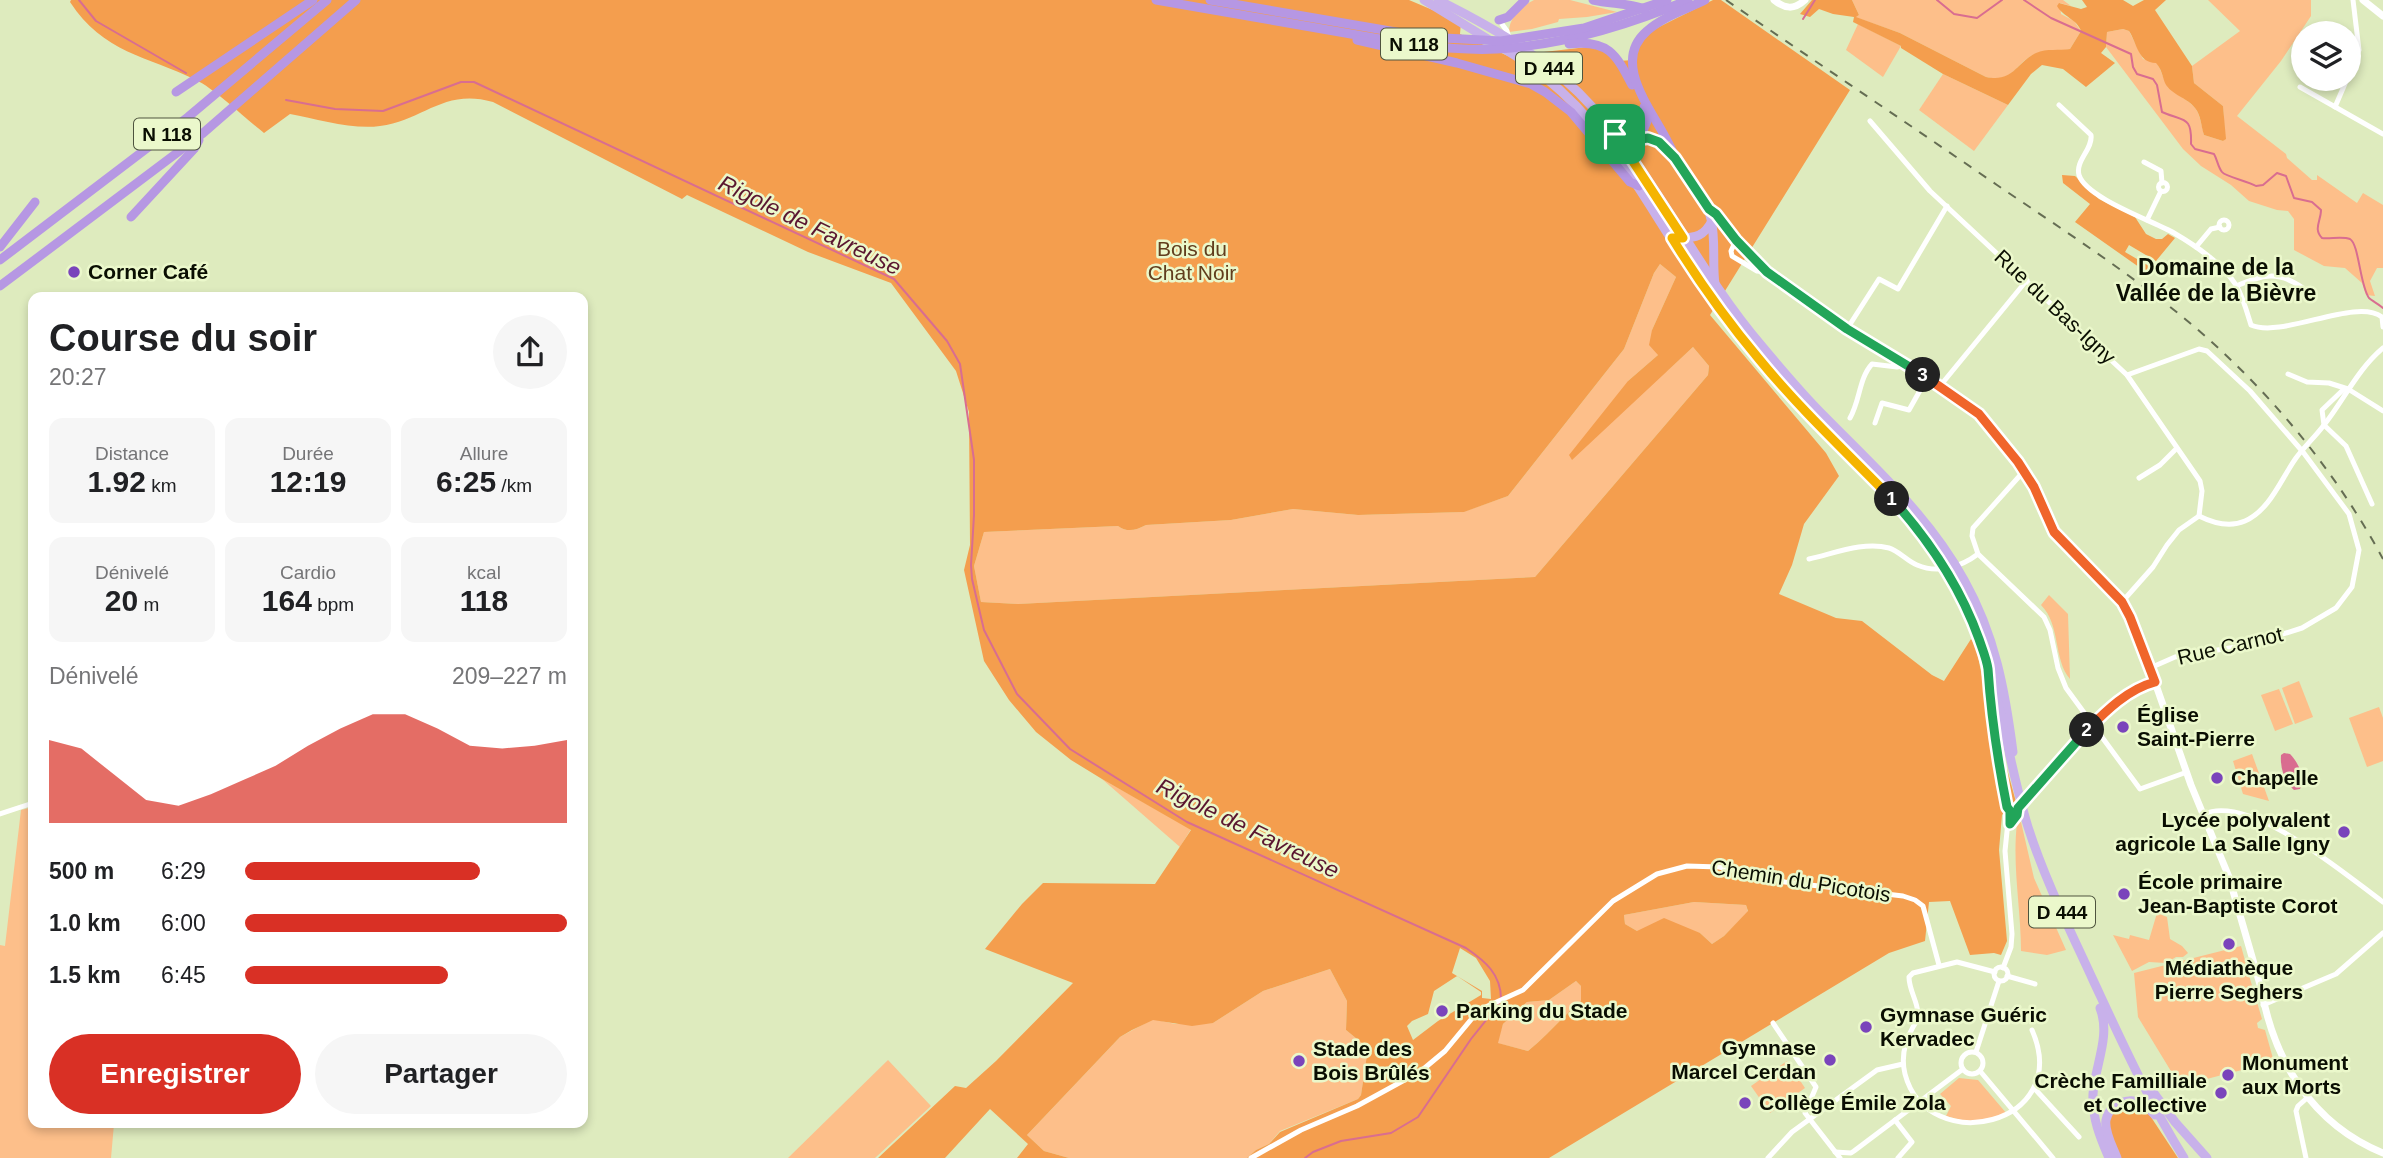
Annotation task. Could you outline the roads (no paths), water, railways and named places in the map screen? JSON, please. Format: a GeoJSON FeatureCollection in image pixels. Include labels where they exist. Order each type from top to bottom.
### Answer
{"type":"FeatureCollection","features":[{"type":"Feature","properties":{"kind":"highway"},"geometry":{"type":"LineString","coordinates":[[176,92],[313,0]]}},
{"type":"Feature","properties":{"kind":"highway","name":"N 118"},"geometry":{"type":"LineString","coordinates":[[0,260],[188,117],[327,0]]}},
{"type":"Feature","properties":{"kind":"highway","name":"N 118"},"geometry":{"type":"LineString","coordinates":[[0,286],[202,134],[356,0]]}},
{"type":"Feature","properties":{"kind":"highway","name":"N 118"},"geometry":{"type":"LineString","coordinates":[[1156,0],[1431,46],[1485,49],[1511,48],[1613,29],[1689,4]]}},
{"type":"Feature","properties":{"kind":"highway","name":"N 118"},"geometry":{"type":"LineString","coordinates":[[1210,0],[1398,33],[1473,41],[1526,38],[1584,28],[1667,0]]}},
{"type":"Feature","properties":{"kind":"highway"},"geometry":{"type":"LineString","coordinates":[[1499,20],[1508,17],[1525,0]]}},
{"type":"Feature","properties":{"kind":"highway"},"geometry":{"type":"LineString","coordinates":[[1593,0],[1644,9]]}},
{"type":"Feature","properties":{"kind":"highway"},"geometry":{"type":"LineString","coordinates":[[1675,158],[1635,82],[1632,61],[1637,43],[1649,29],[1689,4],[1705,0]]}},
{"type":"Feature","properties":{"kind":"highway"},"geometry":{"type":"LineString","coordinates":[[1343,32],[1355,39],[1512,77],[1538,88],[1571,112],[1630,182],[1639,186]]}},
{"type":"Feature","properties":{"kind":"highway"},"geometry":{"type":"LineString","coordinates":[[1562,40],[1568,44],[1596,44],[1616,56],[1647,112],[1646,127],[1640,138]]}},
{"type":"Feature","properties":{"kind":"highway"},"geometry":{"type":"LineString","coordinates":[[131,217],[194,149],[202,134]]}},
{"type":"Feature","properties":{"kind":"highway"},"geometry":{"type":"LineString","coordinates":[[0,247],[35,202]]}},
{"type":"Feature","properties":{"kind":"main road","name":"D 444"},"geometry":{"type":"LineString","coordinates":[[1424,0],[1514,54],[1555,85],[1598,128],[1616,151],[1707,291],[1758,358],[1808,414],[1892,499],[1939,559],[1970,616],[1988,669],[2028,826],[2051,890],[2145,1088],[2184,1158]]}},
{"type":"Feature","properties":{"kind":"main road","name":"D 444"},"geometry":{"type":"LineString","coordinates":[[1438,0],[1508,38],[1578,93],[1615,134],[1716,286],[1787,376],[1912,506],[1951,557],[1982,617],[1997,657],[2007,701],[2018,788]]}},
{"type":"Feature","properties":{"kind":"main road"},"geometry":{"type":"LineString","coordinates":[[1471,16],[1499,20]]}},
{"type":"Feature","properties":{"kind":"main road"},"geometry":{"type":"LineString","coordinates":[[1615,134],[1627,141],[1640,138],[1659,142],[1675,158],[1709,209],[1716,286]]}},
{"type":"Feature","properties":{"kind":"main road"},"geometry":{"type":"LineString","coordinates":[[1672,238],[1698,237],[1712,221]]}},
{"type":"Feature","properties":{"kind":"main road"},"geometry":{"type":"LineString","coordinates":[[1988,669],[1998,763],[2007,807],[2013,814]]}},
{"type":"Feature","properties":{"kind":"main road"},"geometry":{"type":"LineString","coordinates":[[2101,996],[2099,1003],[2105,1031],[2095,1081],[2094,1111],[2096,1127],[2109,1158]]}},
{"type":"Feature","properties":{"kind":"main road"},"geometry":{"type":"LineString","coordinates":[[2145,1088],[2153,1092],[2207,1158]]}},
{"type":"Feature","properties":{"kind":"main road"},"geometry":{"type":"LineString","coordinates":[[2117,1158],[2106,1130],[2106,1120],[2115,1106],[2129,1100],[2137,1101],[2160,1117]]}},
{"type":"Feature","properties":{"kind":"street"},"geometry":{"type":"LineString","coordinates":[[1774,0],[1786,8],[1794,7],[1805,0]]}},
{"type":"Feature","properties":{"kind":"street"},"geometry":{"type":"LineString","coordinates":[[2353,0],[2355,21]]}},
{"type":"Feature","properties":{"kind":"street"},"geometry":{"type":"LineString","coordinates":[[2363,0],[2383,16]]}},
{"type":"Feature","properties":{"kind":"street"},"geometry":{"type":"LineString","coordinates":[[1499,20],[1507,31],[1508,38]]}},
{"type":"Feature","properties":{"kind":"street"},"geometry":{"type":"LineString","coordinates":[[2307,91],[2383,134]]}},
{"type":"Feature","properties":{"kind":"street"},"geometry":{"type":"LineString","coordinates":[[2335,107],[2342,91]]}},
{"type":"Feature","properties":{"kind":"street"},"geometry":{"type":"LineString","coordinates":[[2059,105],[2091,135],[2092,141],[2079,167],[2079,174],[2085,183],[2100,197],[2196,247],[2221,267],[2236,285],[2251,325],[2270,328],[2341,314],[2374,311],[2382,317],[2383,327]]}},
{"type":"Feature","properties":{"kind":"street","name":"Rue du Bas-Igny"},"geometry":{"type":"LineString","coordinates":[[1870,121],[1897,155],[1947,206],[2127,374],[2201,487],[2199,516]]}},
{"type":"Feature","properties":{"kind":"street"},"geometry":{"type":"LineString","coordinates":[[2144,162],[2161,171],[2162,183],[2147,220]]}},
{"type":"Feature","properties":{"kind":"street"},"geometry":{"type":"LineString","coordinates":[[1847,329],[1879,279],[1898,289],[1947,206]]}},
{"type":"Feature","properties":{"kind":"street"},"geometry":{"type":"LineString","coordinates":[[1709,209],[1767,272],[1847,329],[1940,386],[1979,414],[2024,471],[2054,532],[2122,602],[2150,668],[2233,890],[2278,1052],[2308,1098],[2342,1130],[2383,1153]]}},
{"type":"Feature","properties":{"kind":"street"},"geometry":{"type":"LineString","coordinates":[[2196,247],[2211,229],[2220,227]]}},
{"type":"Feature","properties":{"kind":"street"},"geometry":{"type":"LineString","coordinates":[[1736,240],[1732,246],[1732,256],[1757,271],[1767,272]]}},
{"type":"Feature","properties":{"kind":"street"},"geometry":{"type":"LineString","coordinates":[[2236,285],[2265,275],[2289,278],[2303,288]]}},
{"type":"Feature","properties":{"kind":"street"},"geometry":{"type":"LineString","coordinates":[[1940,386],[2027,280]]}},
{"type":"Feature","properties":{"kind":"street"},"geometry":{"type":"LineString","coordinates":[[2122,602],[2153,567],[2179,530],[2199,516],[2219,525],[2245,521],[2265,506],[2324,425],[2346,389],[2372,357],[2383,348]]}},
{"type":"Feature","properties":{"kind":"street","name":"Rue Carnot"},"geometry":{"type":"LineString","coordinates":[[2127,374],[2200,349],[2207,351],[2250,391],[2302,452],[2349,514],[2359,550],[2352,587],[2336,608],[2302,628],[2248,645],[2175,657],[2150,668]]}},
{"type":"Feature","properties":{"kind":"street"},"geometry":{"type":"LineString","coordinates":[[1850,418],[1858,401],[1864,375],[1872,364],[1897,367],[1907,365]]}},
{"type":"Feature","properties":{"kind":"street"},"geometry":{"type":"LineString","coordinates":[[2288,374],[2307,382],[2329,383],[2346,389],[2383,411]]}},
{"type":"Feature","properties":{"kind":"street"},"geometry":{"type":"LineString","coordinates":[[1875,423],[1882,403],[1909,410],[1927,378]]}},
{"type":"Feature","properties":{"kind":"street"},"geometry":{"type":"LineString","coordinates":[[2346,389],[2322,410],[2324,425],[2346,446],[2372,504]]}},
{"type":"Feature","properties":{"kind":"street"},"geometry":{"type":"LineString","coordinates":[[2139,478],[2160,466],[2177,448]]}},
{"type":"Feature","properties":{"kind":"street"},"geometry":{"type":"LineString","coordinates":[[2024,471],[1973,528],[1972,536],[1978,554],[2044,617],[2063,681],[2140,789],[2187,772]]}},
{"type":"Feature","properties":{"kind":"street"},"geometry":{"type":"LineString","coordinates":[[1809,559],[1846,549],[1888,548],[1917,566],[1939,569],[1961,566],[1978,554]]}},
{"type":"Feature","properties":{"kind":"street"},"geometry":{"type":"LineString","coordinates":[[2035,984],[2007,976],[2003,968],[2011,947],[2012,934],[2006,851],[2013,814],[2092,725],[2127,695],[2155,682]]}},
{"type":"Feature","properties":{"kind":"street"},"geometry":{"type":"LineString","coordinates":[[0,814],[28,805]]}},
{"type":"Feature","properties":{"kind":"street"},"geometry":{"type":"LineString","coordinates":[[2204,814],[2217,809],[2228,810],[2274,825],[2383,902]]}},
{"type":"Feature","properties":{"kind":"street","name":"Chemin du Picotois"},"geometry":{"type":"LineString","coordinates":[[1251,1158],[1301,1130],[1408,1080],[1445,1051],[1479,1010],[1517,995],[1613,901],[1657,874],[1687,866],[1719,867],[1785,882],[1886,893],[1916,900],[1923,906],[1939,965]]}},
{"type":"Feature","properties":{"kind":"street"},"geometry":{"type":"LineString","coordinates":[[2263,1005],[2336,974],[2383,933]]}},
{"type":"Feature","properties":{"kind":"street"},"geometry":{"type":"LineString","coordinates":[[1976,1130],[1954,1128],[1943,1123],[1917,1103],[1909,1089],[1903,1064],[1906,1042],[1918,1020],[1918,1012],[1909,987],[1909,977],[1913,973],[1939,965],[1962,962],[1995,972]]}},
{"type":"Feature","properties":{"kind":"street"},"geometry":{"type":"LineString","coordinates":[[1995,972],[1998,968],[2003,968]]}},
{"type":"Feature","properties":{"kind":"street"},"geometry":{"type":"LineString","coordinates":[[1995,972],[1999,981]]}},
{"type":"Feature","properties":{"kind":"street"},"geometry":{"type":"LineString","coordinates":[[1999,981],[2003,981],[2007,976]]}},
{"type":"Feature","properties":{"kind":"street"},"geometry":{"type":"LineString","coordinates":[[1976,1052],[1999,981]]}},
{"type":"Feature","properties":{"kind":"street"},"geometry":{"type":"LineString","coordinates":[[1773,1023],[1816,1087],[1805,1113],[1840,1158]]}},
{"type":"Feature","properties":{"kind":"street"},"geometry":{"type":"LineString","coordinates":[[1986,1128],[2015,1114],[2035,1088],[2040,1059],[2032,1030]]}},
{"type":"Feature","properties":{"kind":"street"},"geometry":{"type":"LineString","coordinates":[[1969,1052],[1976,1052],[1984,1062],[1980,1071],[1971,1074],[1963,1069],[1961,1062],[1969,1052]]}},
{"type":"Feature","properties":{"kind":"street"},"geometry":{"type":"LineString","coordinates":[[1768,1158],[1792,1132],[1877,1070],[1903,1064]]}},
{"type":"Feature","properties":{"kind":"street"},"geometry":{"type":"LineString","coordinates":[[1835,1152],[1851,1155],[1963,1069]]}},
{"type":"Feature","properties":{"kind":"street"},"geometry":{"type":"LineString","coordinates":[[1980,1071],[2050,1157]]}},
{"type":"Feature","properties":{"kind":"street"},"geometry":{"type":"LineString","coordinates":[[2035,1088],[2079,1136]]}},
{"type":"Feature","properties":{"kind":"street"},"geometry":{"type":"LineString","coordinates":[[2306,1158],[2296,1111],[2308,1098]]}},
{"type":"Feature","properties":{"kind":"street"},"geometry":{"type":"LineString","coordinates":[[1895,1120],[1912,1142],[1898,1158]]}},
{"type":"Feature","properties":{"kind":"waterway","name":"Rigole de Favreuse"},"geometry":{"type":"LineString","coordinates":[[79,0],[96,21],[186,73]]}},
{"type":"Feature","properties":{"kind":"waterway"},"geometry":{"type":"LineString","coordinates":[[1803,19],[1815,0]]}},
{"type":"Feature","properties":{"kind":"waterway"},"geometry":{"type":"LineString","coordinates":[[1937,0],[1954,14],[1977,18],[2002,0]]}},
{"type":"Feature","properties":{"kind":"waterway"},"geometry":{"type":"LineString","coordinates":[[2024,0],[2051,18],[2131,54],[2137,74],[2153,79],[2157,85],[2162,112],[2185,121],[2190,128],[2191,144],[2195,149],[2214,154],[2224,174],[2256,186],[2263,185],[2277,173],[2286,176],[2294,198],[2312,202],[2321,210],[2318,228],[2322,238],[2347,238],[2353,242],[2366,292],[2369,298],[2383,308]]}},
{"type":"Feature","properties":{"kind":"waterway","name":"Rigole de Favreuse"},"geometry":{"type":"LineString","coordinates":[[286,100],[335,109],[383,111],[461,82],[474,82],[894,279],[947,341],[960,364],[974,460],[972,579],[984,630],[1017,694],[1070,749],[1187,822],[1466,948],[1491,969],[1498,982],[1501,999]]}},
{"type":"Feature","properties":{"kind":"waterway","name":"Rigole de Favreuse"},"geometry":{"type":"LineString","coordinates":[[1305,1158],[1341,1141],[1391,1133],[1418,1117],[1471,1039],[1499,1004]]}},
{"type":"Feature","properties":{"kind":"railway"},"geometry":{"type":"LineString","coordinates":[[1726,0],[2109,261],[2205,336],[2264,393],[2317,456],[2341,489],[2383,559]]}},
{"type":"Feature","properties":{"kind":"place","name":"Corner Café"},"geometry":{"type":"Point","coordinates":[74,272]}},
{"type":"Feature","properties":{"kind":"place","name":"Église Saint-Pierre"},"geometry":{"type":"Point","coordinates":[2123,727]}},
{"type":"Feature","properties":{"kind":"place","name":"Chapelle"},"geometry":{"type":"Point","coordinates":[2217,778]}},
{"type":"Feature","properties":{"kind":"place","name":"Lycée polyvalent agricole La Salle Igny"},"geometry":{"type":"Point","coordinates":[2344,832]}},
{"type":"Feature","properties":{"kind":"place","name":"École primaire Jean-Baptiste Corot"},"geometry":{"type":"Point","coordinates":[2124,894]}},
{"type":"Feature","properties":{"kind":"place","name":"Médiathèque Pierre Seghers"},"geometry":{"type":"Point","coordinates":[2229,944]}},
{"type":"Feature","properties":{"kind":"place","name":"Parking du Stade"},"geometry":{"type":"Point","coordinates":[1442,1011]}},
{"type":"Feature","properties":{"kind":"place","name":"Gymnase Guéric Kervadec"},"geometry":{"type":"Point","coordinates":[1866,1027]}},
{"type":"Feature","properties":{"kind":"place","name":"Gymnase Marcel Cerdan"},"geometry":{"type":"Point","coordinates":[1830,1060]}},
{"type":"Feature","properties":{"kind":"place","name":"Stade des Bois Brûlés"},"geometry":{"type":"Point","coordinates":[1299,1061]}},
{"type":"Feature","properties":{"kind":"place","name":"Monument aux Morts"},"geometry":{"type":"Point","coordinates":[2228,1075]}},
{"type":"Feature","properties":{"kind":"place","name":"Crèche Familliale et Collective"},"geometry":{"type":"Point","coordinates":[2221,1093]}},
{"type":"Feature","properties":{"kind":"place","name":"Collège Émile Zola"},"geometry":{"type":"Point","coordinates":[1745,1103]}},
{"type":"Feature","properties":{"kind":"district","name":"Domaine de la Vallée de la Bièvre"},"geometry":{"type":"Point","coordinates":[2216,280]}},
{"type":"Feature","properties":{"kind":"park label","name":"Bois du Chat Noir"},"geometry":{"type":"Point","coordinates":[1192,261]}}]}
